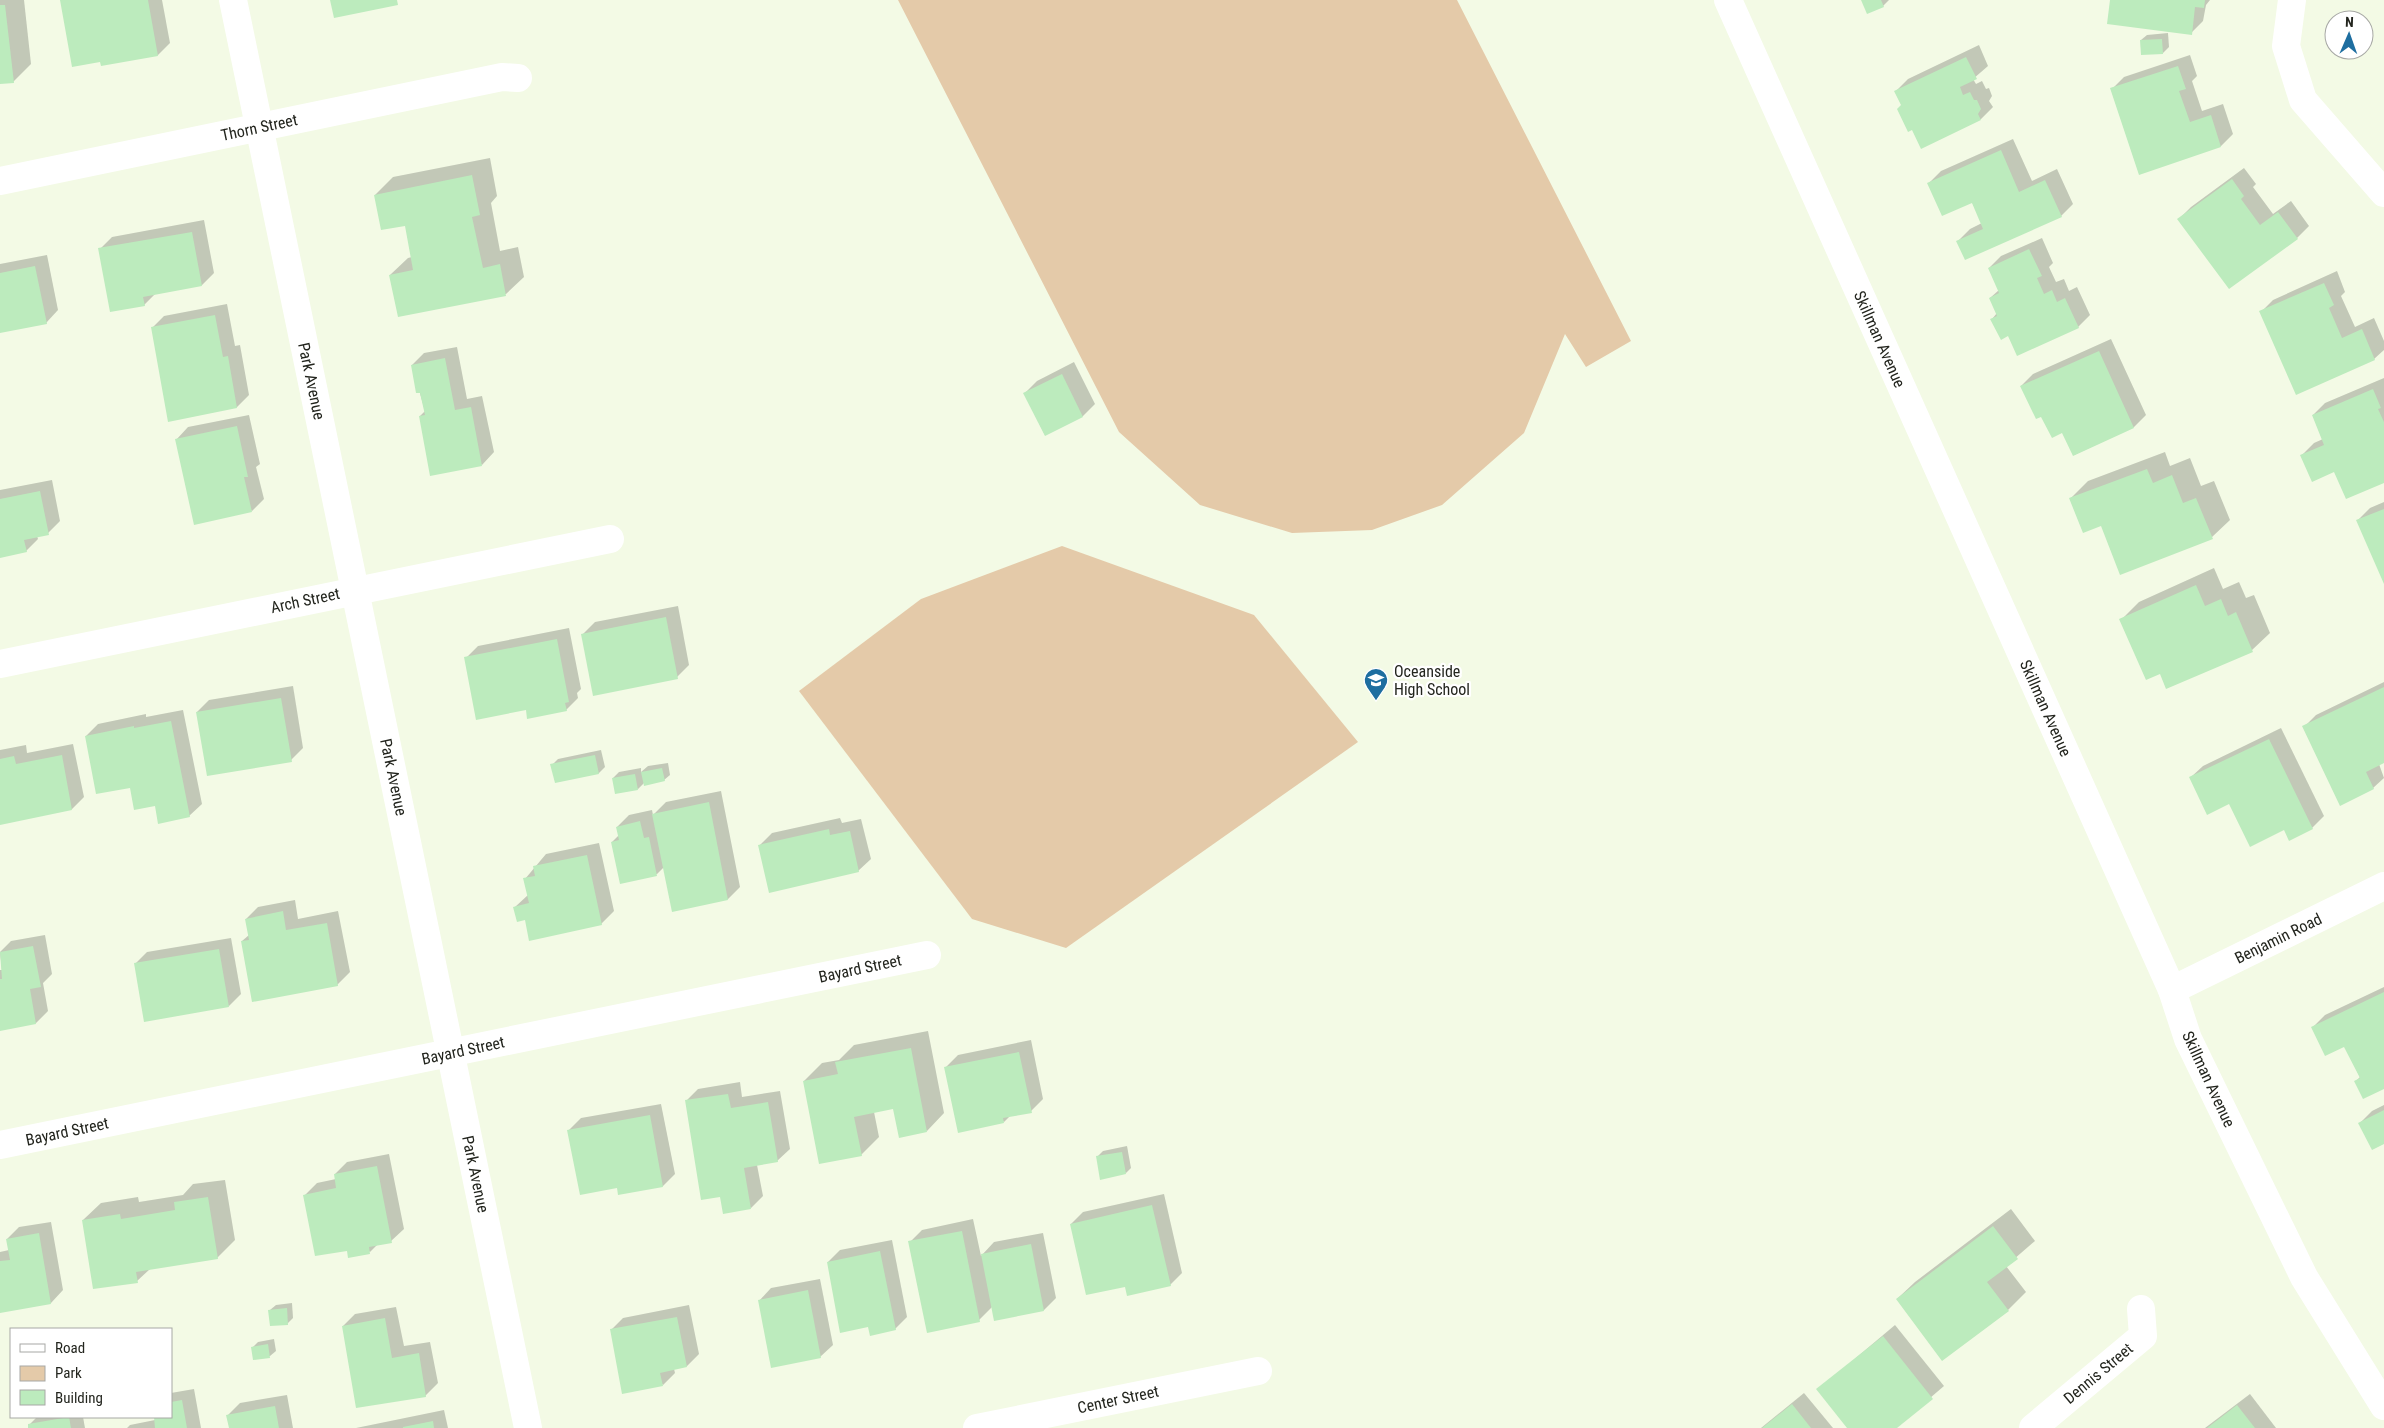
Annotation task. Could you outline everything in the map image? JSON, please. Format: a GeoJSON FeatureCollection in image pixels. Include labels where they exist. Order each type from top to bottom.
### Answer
{"type":"FeatureCollection","features":[{"type":"Feature","properties":{"kind":"street","name":"Park Avenue"},"geometry":{"type":"LineString","coordinates":[[233,0],[528,1428]]}},
{"type":"Feature","properties":{"kind":"street","name":"Skillman Avenue"},"geometry":{"type":"LineString","coordinates":[[1728,0],[2172,990],[2188,1039],[2304,1277],[2384,1406]]}},
{"type":"Feature","properties":{"kind":"street"},"geometry":{"type":"LineString","coordinates":[[2292,0],[2286,46],[2303,100],[2384,192]]}},
{"type":"Feature","properties":{"kind":"street","name":"Thorn Street"},"geometry":{"type":"LineString","coordinates":[[0,181],[502,77],[518,78]]}},
{"type":"Feature","properties":{"kind":"street","name":"Arch Street"},"geometry":{"type":"LineString","coordinates":[[0,664],[355,589],[610,539]]}},
{"type":"Feature","properties":{"kind":"street","name":"Benjamin Road"},"geometry":{"type":"LineString","coordinates":[[2172,990],[2384,886]]}},
{"type":"Feature","properties":{"kind":"street","name":"Bayard Street"},"geometry":{"type":"LineString","coordinates":[[0,1145],[926,955]]}},
{"type":"Feature","properties":{"kind":"street","name":"Dennis Street"},"geometry":{"type":"LineString","coordinates":[[2033,1428],[2143,1336],[2141,1309]]}},
{"type":"Feature","properties":{"kind":"street","name":"Center Street"},"geometry":{"type":"LineString","coordinates":[[977,1428],[1258,1371]]}},
{"type":"Feature","properties":{"kind":"green space"},"geometry":{"type":"Polygon","coordinates":[[[898,0],[1457,0],[1631,341],[1586,367],[1565,334],[1524,433],[1442,505],[1372,530],[1292,533],[1200,505],[1119,432],[898,0]]]}},
{"type":"Feature","properties":{"kind":"green space"},"geometry":{"type":"Polygon","coordinates":[[[1062,546],[1254,615],[1358,742],[1066,948],[972,919],[799,691],[921,599],[1062,546]]]}},
{"type":"Feature","properties":{"kind":"building"},"geometry":{"type":"Polygon","coordinates":[[[60,0],[148,0],[158,56],[101,66],[100,62],[72,67],[60,0]]]}},
{"type":"Feature","properties":{"kind":"building"},"geometry":{"type":"Polygon","coordinates":[[[330,0],[397,0],[398,5],[334,18],[330,0]]]}},
{"type":"Feature","properties":{"kind":"building"},"geometry":{"type":"Polygon","coordinates":[[[1861,0],[1881,0],[1884,7],[1867,14],[1861,0]]]}},
{"type":"Feature","properties":{"kind":"building"},"geometry":{"type":"Polygon","coordinates":[[[2110,0],[2205,0],[2204,8],[2195,7],[2192,35],[2107,24],[2110,0]]]}},
{"type":"Feature","properties":{"kind":"building"},"geometry":{"type":"Polygon","coordinates":[[[0,5],[5,5],[14,83],[0,84],[0,5]]]}},
{"type":"Feature","properties":{"kind":"building"},"geometry":{"type":"Polygon","coordinates":[[[2162,39],[2163,54],[2141,55],[2140,40],[2162,39]]]}},
{"type":"Feature","properties":{"kind":"building"},"geometry":{"type":"Polygon","coordinates":[[[1966,57],[1977,79],[1960,87],[1963,95],[1970,92],[1974,100],[1977,100],[1981,109],[1978,114],[1981,120],[1921,149],[1912,130],[1908,132],[1897,109],[1901,105],[1894,91],[1966,57]]]}},
{"type":"Feature","properties":{"kind":"building"},"geometry":{"type":"Polygon","coordinates":[[[2178,66],[2186,89],[2179,91],[2190,122],[2211,115],[2221,147],[2139,175],[2110,88],[2178,66]]]}},
{"type":"Feature","properties":{"kind":"building"},"geometry":{"type":"Polygon","coordinates":[[[2001,150],[2019,192],[2045,180],[2062,217],[1965,260],[1956,241],[1983,229],[1972,203],[1942,216],[1927,183],[2001,150]]]}},
{"type":"Feature","properties":{"kind":"building"},"geometry":{"type":"Polygon","coordinates":[[[472,175],[480,215],[472,217],[483,268],[500,264],[506,296],[398,317],[389,275],[413,270],[405,226],[381,230],[374,195],[472,175]]]}},
{"type":"Feature","properties":{"kind":"building"},"geometry":{"type":"Polygon","coordinates":[[[2232,179],[2244,196],[2241,199],[2260,225],[2278,212],[2298,239],[2229,289],[2177,219],[2232,179]]]}},
{"type":"Feature","properties":{"kind":"building"},"geometry":{"type":"Polygon","coordinates":[[[192,232],[202,286],[143,297],[145,306],[110,312],[98,248],[192,232]]]}},
{"type":"Feature","properties":{"kind":"building"},"geometry":{"type":"Polygon","coordinates":[[[2029,249],[2042,276],[2037,278],[2044,294],[2052,290],[2057,302],[2065,298],[2079,328],[2017,356],[2008,336],[2001,340],[1990,319],[1997,316],[1989,298],[1999,293],[1988,268],[2029,249]]]}},
{"type":"Feature","properties":{"kind":"building"},"geometry":{"type":"Polygon","coordinates":[[[35,266],[47,324],[0,333],[0,273],[35,266]]]}},
{"type":"Feature","properties":{"kind":"building"},"geometry":{"type":"Polygon","coordinates":[[[2324,283],[2334,305],[2329,308],[2342,338],[2362,329],[2375,360],[2296,395],[2259,311],[2324,283]]]}},
{"type":"Feature","properties":{"kind":"building"},"geometry":{"type":"Polygon","coordinates":[[[215,315],[223,357],[228,356],[237,408],[168,422],[151,327],[215,315]]]}},
{"type":"Feature","properties":{"kind":"building"},"geometry":{"type":"Polygon","coordinates":[[[2099,351],[2134,428],[2073,456],[2062,433],[2052,438],[2041,417],[2036,419],[2020,386],[2099,351]]]}},
{"type":"Feature","properties":{"kind":"building"},"geometry":{"type":"Polygon","coordinates":[[[445,358],[455,410],[471,407],[482,466],[430,476],[419,416],[425,415],[420,393],[416,393],[411,365],[445,358]]]}},
{"type":"Feature","properties":{"kind":"building"},"geometry":{"type":"Polygon","coordinates":[[[1062,374],[1083,417],[1045,436],[1023,393],[1062,374]]]}},
{"type":"Feature","properties":{"kind":"building"},"geometry":{"type":"Polygon","coordinates":[[[2373,389],[2381,408],[2378,409],[2384,422],[2384,483],[2346,499],[2334,472],[2312,482],[2300,455],[2324,445],[2312,415],[2373,389]]]}},
{"type":"Feature","properties":{"kind":"building"},"geometry":{"type":"Polygon","coordinates":[[[237,426],[248,477],[244,477],[252,512],[194,525],[175,439],[237,426]]]}},
{"type":"Feature","properties":{"kind":"building"},"geometry":{"type":"Polygon","coordinates":[[[2147,469],[2153,483],[2172,475],[2183,503],[2196,498],[2213,539],[2120,575],[2101,526],[2083,533],[2069,498],[2147,469]]]}},
{"type":"Feature","properties":{"kind":"building"},"geometry":{"type":"Polygon","coordinates":[[[40,491],[49,535],[24,540],[27,552],[0,558],[0,499],[40,491]]]}},
{"type":"Feature","properties":{"kind":"building"},"geometry":{"type":"Polygon","coordinates":[[[2384,509],[2384,584],[2356,520],[2384,509]]]}},
{"type":"Feature","properties":{"kind":"building"},"geometry":{"type":"Polygon","coordinates":[[[2196,585],[2205,606],[2221,599],[2228,616],[2236,612],[2253,652],[2166,689],[2160,674],[2146,680],[2119,619],[2196,585]]]}},
{"type":"Feature","properties":{"kind":"building"},"geometry":{"type":"Polygon","coordinates":[[[666,617],[678,679],[593,696],[581,634],[666,617]]]}},
{"type":"Feature","properties":{"kind":"building"},"geometry":{"type":"Polygon","coordinates":[[[557,639],[569,702],[565,703],[567,711],[527,719],[526,710],[476,720],[464,657],[557,639]]]}},
{"type":"Feature","properties":{"kind":"building"},"geometry":{"type":"Polygon","coordinates":[[[2384,687],[2384,763],[2366,772],[2374,789],[2340,806],[2302,726],[2384,687]]]}},
{"type":"Feature","properties":{"kind":"building"},"geometry":{"type":"Polygon","coordinates":[[[281,698],[292,762],[207,776],[196,712],[281,698]]]}},
{"type":"Feature","properties":{"kind":"building"},"geometry":{"type":"Polygon","coordinates":[[[171,721],[190,817],[158,824],[155,806],[134,810],[130,788],[96,794],[85,736],[171,721]]]}},
{"type":"Feature","properties":{"kind":"building"},"geometry":{"type":"Polygon","coordinates":[[[2269,739],[2313,829],[2289,841],[2284,830],[2250,847],[2229,804],[2207,815],[2189,777],[2269,739]]]}},
{"type":"Feature","properties":{"kind":"building"},"geometry":{"type":"Polygon","coordinates":[[[62,755],[72,810],[0,825],[0,759],[14,756],[16,764],[62,755]]]}},
{"type":"Feature","properties":{"kind":"building"},"geometry":{"type":"Polygon","coordinates":[[[595,755],[599,774],[555,783],[550,764],[595,755]]]}},
{"type":"Feature","properties":{"kind":"building"},"geometry":{"type":"Polygon","coordinates":[[[662,768],[665,781],[644,786],[641,772],[662,768]]]}},
{"type":"Feature","properties":{"kind":"building"},"geometry":{"type":"Polygon","coordinates":[[[635,774],[638,790],[615,794],[612,778],[635,774]]]}},
{"type":"Feature","properties":{"kind":"building"},"geometry":{"type":"Polygon","coordinates":[[[709,802],[728,900],[672,912],[652,814],[709,802]]]}},
{"type":"Feature","properties":{"kind":"building"},"geometry":{"type":"Polygon","coordinates":[[[640,821],[644,838],[649,837],[657,876],[620,884],[611,842],[619,840],[616,827],[640,821]]]}},
{"type":"Feature","properties":{"kind":"building"},"geometry":{"type":"Polygon","coordinates":[[[829,829],[830,835],[850,831],[859,872],[769,893],[758,845],[829,829]]]}},
{"type":"Feature","properties":{"kind":"building"},"geometry":{"type":"Polygon","coordinates":[[[587,855],[602,925],[529,941],[525,920],[517,922],[513,907],[529,903],[523,878],[535,876],[533,866],[587,855]]]}},
{"type":"Feature","properties":{"kind":"building"},"geometry":{"type":"Polygon","coordinates":[[[283,911],[286,930],[327,923],[338,986],[252,1002],[241,941],[249,940],[245,919],[283,911]]]}},
{"type":"Feature","properties":{"kind":"building"},"geometry":{"type":"Polygon","coordinates":[[[33,946],[41,987],[30,989],[36,1024],[0,1031],[0,979],[2,979],[0,952],[33,946]]]}},
{"type":"Feature","properties":{"kind":"building"},"geometry":{"type":"Polygon","coordinates":[[[219,949],[229,1007],[144,1022],[134,963],[219,949]]]}},
{"type":"Feature","properties":{"kind":"building"},"geometry":{"type":"Polygon","coordinates":[[[2384,992],[2384,1089],[2363,1099],[2354,1081],[2360,1078],[2344,1047],[2325,1056],[2311,1027],[2384,992]]]}},
{"type":"Feature","properties":{"kind":"building"},"geometry":{"type":"Polygon","coordinates":[[[911,1048],[927,1132],[899,1138],[893,1109],[854,1117],[862,1156],[819,1164],[803,1081],[838,1074],[835,1062],[911,1048]]]}},
{"type":"Feature","properties":{"kind":"building"},"geometry":{"type":"Polygon","coordinates":[[[1019,1052],[1032,1113],[1003,1118],[1004,1123],[958,1133],[944,1067],[1019,1052]]]}},
{"type":"Feature","properties":{"kind":"building"},"geometry":{"type":"Polygon","coordinates":[[[728,1094],[731,1108],[768,1102],[778,1162],[744,1168],[751,1209],[723,1214],[720,1197],[701,1200],[685,1100],[728,1094]]]}},
{"type":"Feature","properties":{"kind":"building"},"geometry":{"type":"Polygon","coordinates":[[[2384,1110],[2384,1144],[2372,1150],[2358,1123],[2384,1110]]]}},
{"type":"Feature","properties":{"kind":"building"},"geometry":{"type":"Polygon","coordinates":[[[650,1115],[663,1187],[618,1195],[617,1188],[580,1195],[567,1130],[650,1115]]]}},
{"type":"Feature","properties":{"kind":"building"},"geometry":{"type":"Polygon","coordinates":[[[1122,1152],[1126,1174],[1100,1180],[1096,1156],[1122,1152]]]}},
{"type":"Feature","properties":{"kind":"building"},"geometry":{"type":"Polygon","coordinates":[[[377,1166],[392,1243],[369,1247],[370,1254],[348,1258],[347,1251],[315,1256],[303,1195],[336,1188],[334,1174],[377,1166]]]}},
{"type":"Feature","properties":{"kind":"building"},"geometry":{"type":"Polygon","coordinates":[[[208,1197],[218,1259],[136,1272],[138,1283],[93,1289],[82,1220],[120,1214],[121,1219],[175,1210],[174,1202],[208,1197]]]}},
{"type":"Feature","properties":{"kind":"building"},"geometry":{"type":"Polygon","coordinates":[[[1152,1205],[1171,1286],[1127,1296],[1125,1287],[1086,1295],[1070,1224],[1152,1205]]]}},
{"type":"Feature","properties":{"kind":"building"},"geometry":{"type":"Polygon","coordinates":[[[1993,1226],[2018,1259],[1987,1282],[2009,1311],[1942,1361],[1896,1299],[1993,1226]]]}},
{"type":"Feature","properties":{"kind":"building"},"geometry":{"type":"Polygon","coordinates":[[[962,1231],[980,1322],[927,1333],[908,1241],[962,1231]]]}},
{"type":"Feature","properties":{"kind":"building"},"geometry":{"type":"Polygon","coordinates":[[[39,1233],[51,1304],[0,1313],[0,1261],[10,1260],[6,1239],[39,1233]]]}},
{"type":"Feature","properties":{"kind":"building"},"geometry":{"type":"Polygon","coordinates":[[[1031,1244],[1044,1311],[994,1321],[981,1254],[1031,1244]]]}},
{"type":"Feature","properties":{"kind":"building"},"geometry":{"type":"Polygon","coordinates":[[[880,1251],[896,1330],[870,1336],[868,1327],[840,1333],[827,1262],[880,1251]]]}},
{"type":"Feature","properties":{"kind":"building"},"geometry":{"type":"Polygon","coordinates":[[[808,1290],[821,1358],[771,1368],[758,1300],[808,1290]]]}},
{"type":"Feature","properties":{"kind":"building"},"geometry":{"type":"Polygon","coordinates":[[[287,1308],[288,1325],[270,1326],[268,1310],[287,1308]]]}},
{"type":"Feature","properties":{"kind":"building"},"geometry":{"type":"Polygon","coordinates":[[[677,1317],[687,1367],[660,1373],[663,1386],[622,1394],[610,1329],[677,1317]]]}},
{"type":"Feature","properties":{"kind":"building"},"geometry":{"type":"Polygon","coordinates":[[[385,1318],[392,1358],[419,1353],[426,1397],[356,1408],[342,1326],[385,1318]]]}},
{"type":"Feature","properties":{"kind":"building"},"geometry":{"type":"Polygon","coordinates":[[[1883,1336],[1933,1399],[1897,1428],[1847,1428],[1816,1389],[1883,1336]]]}},
{"type":"Feature","properties":{"kind":"building"},"geometry":{"type":"Polygon","coordinates":[[[268,1344],[270,1358],[253,1360],[251,1347],[268,1344]]]}},
{"type":"Feature","properties":{"kind":"building"},"geometry":{"type":"Polygon","coordinates":[[[182,1400],[187,1428],[155,1428],[154,1418],[172,1418],[172,1402],[182,1400]]]}},
{"type":"Feature","properties":{"kind":"building"},"geometry":{"type":"Polygon","coordinates":[[[1792,1404],[1811,1428],[1762,1428],[1792,1404]]]}},
{"type":"Feature","properties":{"kind":"building"},"geometry":{"type":"Polygon","coordinates":[[[2237,1405],[2255,1428],[2207,1428],[2237,1405]]]}},
{"type":"Feature","properties":{"kind":"building"},"geometry":{"type":"Polygon","coordinates":[[[275,1406],[279,1428],[229,1428],[226,1415],[275,1406]]]}},
{"type":"Feature","properties":{"kind":"building"},"geometry":{"type":"Polygon","coordinates":[[[69,1418],[71,1428],[28,1428],[28,1424],[69,1418]]]}},
{"type":"Feature","properties":{"kind":"building"},"geometry":{"type":"Polygon","coordinates":[[[433,1421],[434,1428],[403,1428],[403,1427],[433,1421]]]}},
{"type":"Feature","properties":{"kind":"place","name":"Oceanside High School"},"geometry":{"type":"Point","coordinates":[1376,701]}}]}
